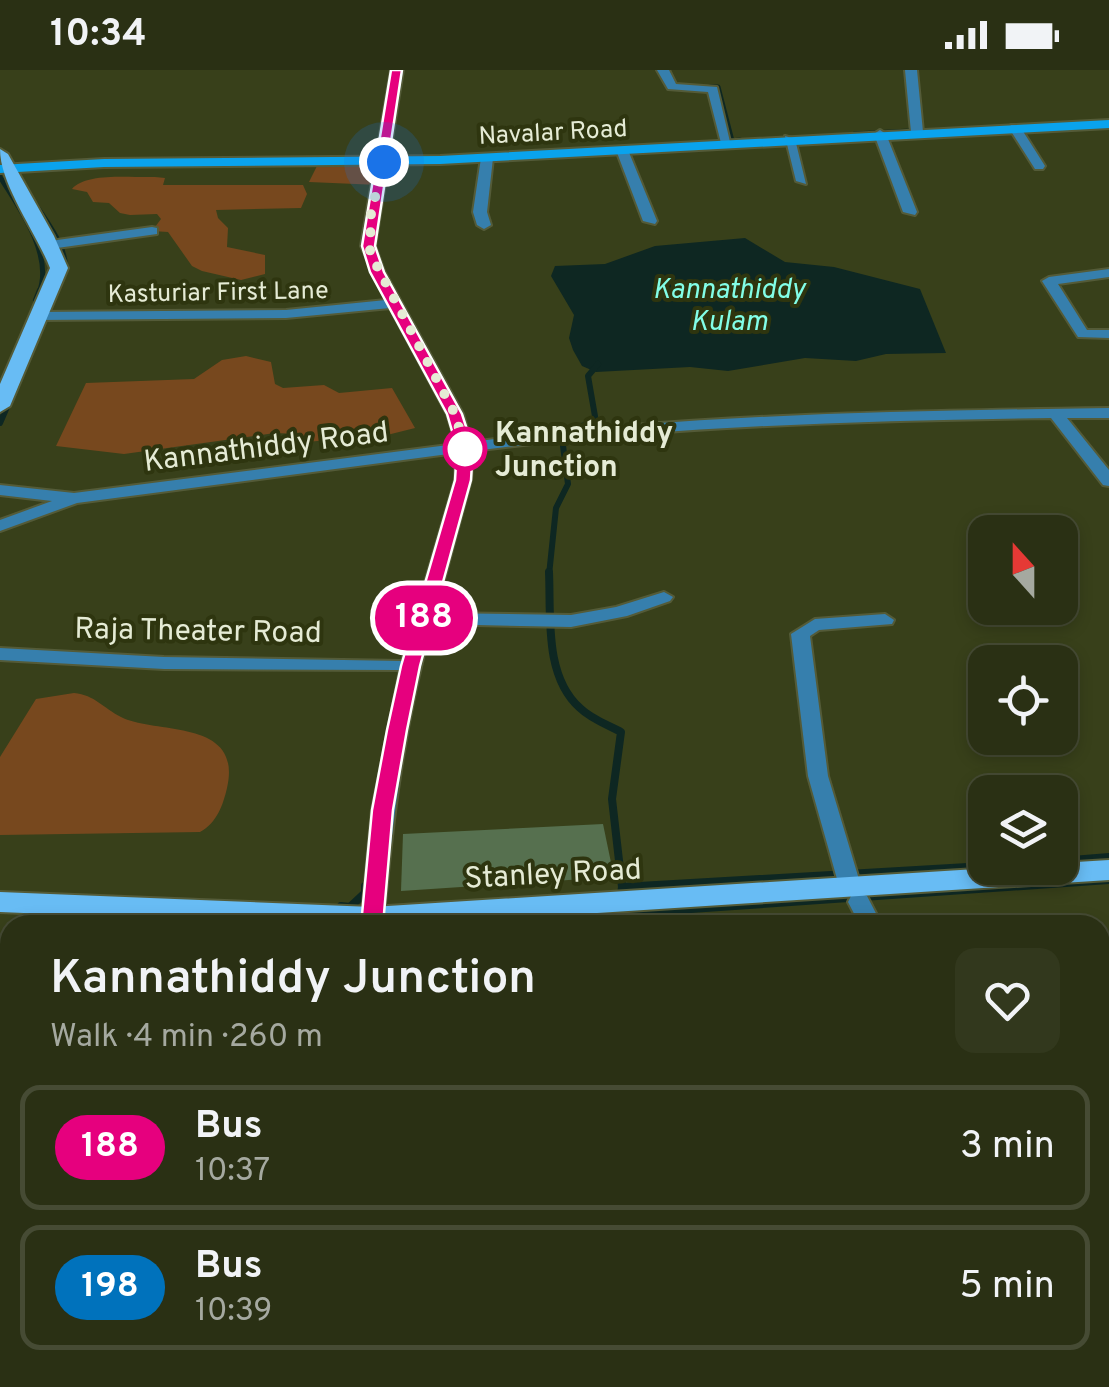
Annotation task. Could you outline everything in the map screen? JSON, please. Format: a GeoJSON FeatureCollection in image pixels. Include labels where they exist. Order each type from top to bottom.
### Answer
{"type":"FeatureCollection","features":[{"type":"Feature","properties":{"kind":"main road"},"geometry":{"type":"LineString","coordinates":[[0,406],[58,268],[50,245],[2,164]]}},
{"type":"Feature","properties":{"kind":"main road","name":"Stanley Road"},"geometry":{"type":"LineString","coordinates":[[479,915],[854,894],[1109,870]]}},
{"type":"Feature","properties":{"kind":"main road","name":"Stanley Road"},"geometry":{"type":"LineString","coordinates":[[0,902],[140,915]]}},
{"type":"Feature","properties":{"kind":"street"},"geometry":{"type":"LineString","coordinates":[[373,915],[382,810],[407,682],[463,480],[465,448],[455,414],[377,272],[368,246],[396,70]]}},
{"type":"Feature","properties":{"kind":"street"},"geometry":{"type":"LineString","coordinates":[[663,70],[672,87],[714,89],[726,140]]}},
{"type":"Feature","properties":{"kind":"street"},"geometry":{"type":"LineString","coordinates":[[912,70],[917,132]]}},
{"type":"Feature","properties":{"kind":"street","name":"Navalar Road"},"geometry":{"type":"LineString","coordinates":[[2,164],[384,162],[622,150],[726,140],[1109,124]]}},
{"type":"Feature","properties":{"kind":"street"},"geometry":{"type":"LineString","coordinates":[[1015,128],[1039,166]]}},
{"type":"Feature","properties":{"kind":"street"},"geometry":{"type":"LineString","coordinates":[[880,134],[910,212]]}},
{"type":"Feature","properties":{"kind":"street"},"geometry":{"type":"LineString","coordinates":[[788,139],[802,181]]}},
{"type":"Feature","properties":{"kind":"street"},"geometry":{"type":"LineString","coordinates":[[622,150],[650,221]]}},
{"type":"Feature","properties":{"kind":"street"},"geometry":{"type":"LineString","coordinates":[[484,226],[480,212],[487,158]]}},
{"type":"Feature","properties":{"kind":"street"},"geometry":{"type":"LineString","coordinates":[[50,245],[152,232]]}},
{"type":"Feature","properties":{"kind":"street"},"geometry":{"type":"LineString","coordinates":[[1109,273],[1049,281],[1084,334],[1109,334]]}},
{"type":"Feature","properties":{"kind":"street","name":"Kasturiar First Lane"},"geometry":{"type":"LineString","coordinates":[[40,316],[286,314],[397,303]]}},
{"type":"Feature","properties":{"kind":"street"},"geometry":{"type":"LineString","coordinates":[[1054,412],[1109,481]]}},
{"type":"Feature","properties":{"kind":"street","name":"Kannathiddy Road"},"geometry":{"type":"LineString","coordinates":[[74,498],[652,428],[862,416],[1109,413]]}},
{"type":"Feature","properties":{"kind":"street"},"geometry":{"type":"LineString","coordinates":[[0,490],[74,498]]}},
{"type":"Feature","properties":{"kind":"street"},"geometry":{"type":"LineString","coordinates":[[0,526],[74,498]]}},
{"type":"Feature","properties":{"kind":"street"},"geometry":{"type":"LineString","coordinates":[[424,618],[572,621],[620,612],[664,597]]}},
{"type":"Feature","properties":{"kind":"street"},"geometry":{"type":"LineString","coordinates":[[866,915],[854,894],[818,776],[800,634],[815,624],[885,620]]}},
{"type":"Feature","properties":{"kind":"street","name":"Raja Theater Road"},"geometry":{"type":"LineString","coordinates":[[0,654],[164,664],[395,665]]}},
{"type":"Feature","properties":{"kind":"shaded area"},"geometry":{"type":"Polygon","coordinates":[[[319,162],[384,162],[379,185],[309,182],[319,162]]]}},
{"type":"Feature","properties":{"kind":"shaded area"},"geometry":{"type":"Polygon","coordinates":[[[98,178],[165,178],[163,185],[303,185],[307,194],[301,208],[216,210],[228,228],[227,247],[265,255],[265,274],[241,280],[192,266],[168,232],[152,231],[161,219],[157,214],[120,213],[109,203],[93,202],[87,192],[72,189],[98,178]]]}},
{"type":"Feature","properties":{"kind":"shaded area"},"geometry":{"type":"Polygon","coordinates":[[[246,356],[271,362],[275,384],[283,388],[324,385],[339,393],[392,388],[415,428],[387,435],[306,442],[299,434],[275,433],[124,454],[56,446],[86,383],[194,379],[222,360],[246,356]]]}},
{"type":"Feature","properties":{"kind":"shaded area"},"geometry":{"type":"Polygon","coordinates":[[[74,693],[93,699],[121,717],[193,733],[222,750],[229,766],[227,788],[211,824],[200,832],[0,835],[0,757],[36,699],[74,693]]]}},
{"type":"Feature","properties":{"kind":"water","name":"Kannathiddy Kulam"},"geometry":{"type":"Polygon","coordinates":[[[745,238],[785,262],[834,267],[920,289],[946,353],[886,354],[856,361],[805,358],[728,371],[690,367],[596,372],[582,366],[569,338],[574,315],[551,276],[555,266],[605,264],[655,246],[745,238]]]}},
{"type":"Feature","properties":{"kind":"building"},"geometry":{"type":"Polygon","coordinates":[[[603,824],[614,877],[401,891],[403,834],[603,824]]]}},
{"type":"Feature","properties":{"kind":"waterway"},"geometry":{"type":"LineString","coordinates":[[710,87],[718,87],[732,141],[740,140]]}},
{"type":"Feature","properties":{"kind":"waterway"},"geometry":{"type":"LineString","coordinates":[[854,134],[910,131],[912,127]]}},
{"type":"Feature","properties":{"kind":"waterway"},"geometry":{"type":"LineString","coordinates":[[0,177],[39,248],[39,292]]}},
{"type":"Feature","properties":{"kind":"waterway"},"geometry":{"type":"LineString","coordinates":[[36,205],[61,246],[65,273]]}},
{"type":"Feature","properties":{"kind":"waterway"},"geometry":{"type":"LineString","coordinates":[[36,300],[39,292]]}},
{"type":"Feature","properties":{"kind":"waterway"},"geometry":{"type":"LineString","coordinates":[[561,432],[596,422],[588,376],[598,364]]}},
{"type":"Feature","properties":{"kind":"waterway"},"geometry":{"type":"LineString","coordinates":[[0,423],[10,400]]}},
{"type":"Feature","properties":{"kind":"waterway"},"geometry":{"type":"LineString","coordinates":[[549,575],[556,508],[568,484],[562,438]]}},
{"type":"Feature","properties":{"kind":"waterway"},"geometry":{"type":"LineString","coordinates":[[549,575],[550,626],[560,679],[584,712],[621,732],[612,799],[622,887]]}},
{"type":"Feature","properties":{"kind":"waterway"},"geometry":{"type":"LineString","coordinates":[[1078,860],[1109,857]]}},
{"type":"Feature","properties":{"kind":"waterway"},"geometry":{"type":"LineString","coordinates":[[622,887],[968,867]]}},
{"type":"Feature","properties":{"kind":"waterway"},"geometry":{"type":"LineString","coordinates":[[618,914],[1109,880]]}},
{"type":"Feature","properties":{"kind":"waterway"},"geometry":{"type":"LineString","coordinates":[[341,906],[350,907],[365,893],[365,886]]}},
{"type":"Feature","properties":{"kind":"waterway"},"geometry":{"type":"LineString","coordinates":[[618,914],[622,887]]}},
{"type":"Feature","properties":{"kind":"bus line","name":"188"},"geometry":{"type":"LineString","coordinates":[[372,915],[382,810],[397,730],[410,666],[463,480],[465,448],[455,414],[377,272],[368,246],[396,70]]}},
{"type":"Feature","properties":{"kind":"place","name":"Kannathiddy Junction"},"geometry":{"type":"Point","coordinates":[465,449]}},
{"type":"Feature","properties":{"kind":"route"},"geometry":{"type":"LineString","coordinates":[[384,162],[371,213],[370,253],[455,414],[465,449]]}}]}
